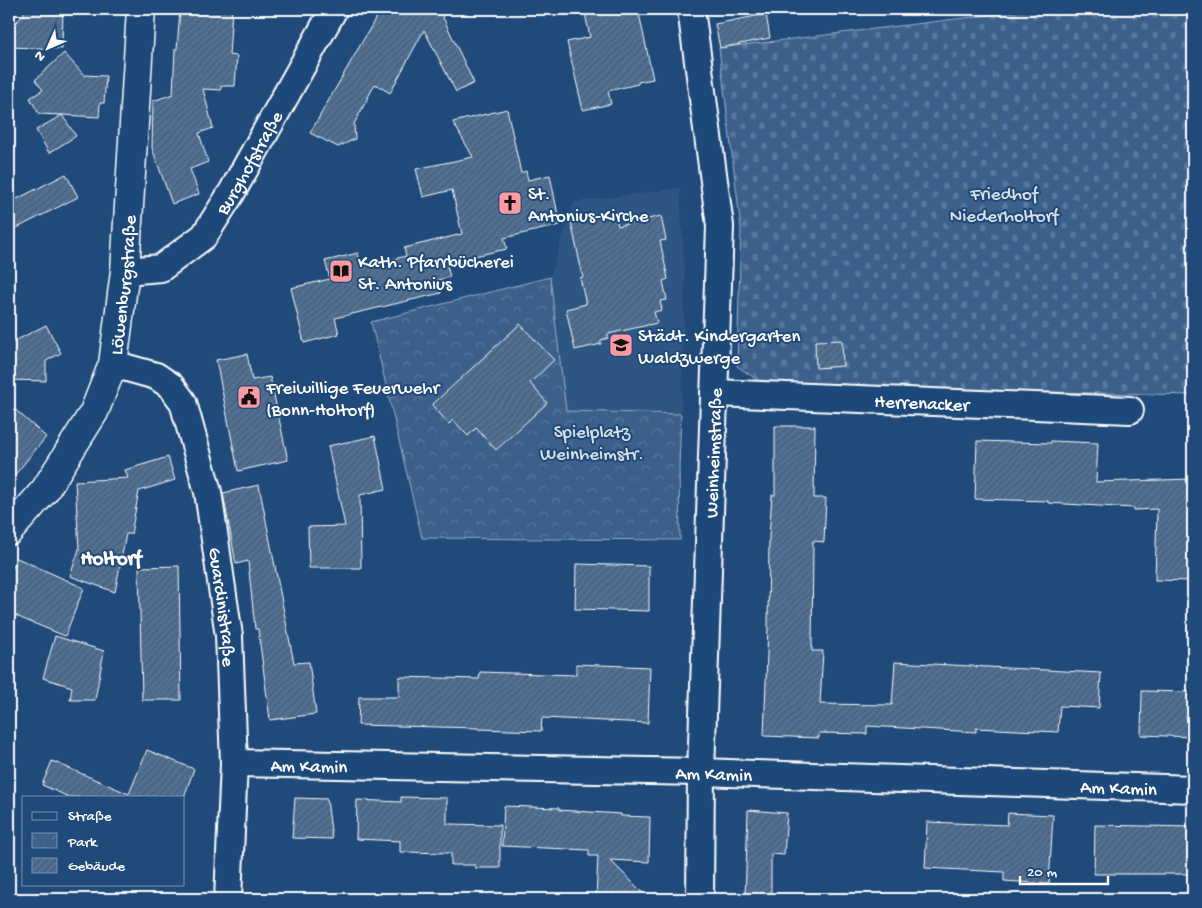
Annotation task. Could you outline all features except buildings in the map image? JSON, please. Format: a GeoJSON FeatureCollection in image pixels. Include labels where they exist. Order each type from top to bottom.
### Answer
{"type":"FeatureCollection","features":[{"type":"Feature","properties":{"kind":"street","name":"Löwenburgstraße"},"geometry":{"type":"LineString","coordinates":[[9,531],[45,490],[94,412],[113,364],[125,271],[141,9]]}},
{"type":"Feature","properties":{"kind":"street","name":"Burghofstraße"},"geometry":{"type":"LineString","coordinates":[[125,271],[161,268],[204,236],[232,192],[334,9]]}},
{"type":"Feature","properties":{"kind":"street","name":"Weinheimstraße"},"geometry":{"type":"LineString","coordinates":[[692,9],[720,226],[701,772],[700,899]]}},
{"type":"Feature","properties":{"kind":"street","name":"Guardinistraße"},"geometry":{"type":"LineString","coordinates":[[113,364],[156,376],[171,386],[183,402],[208,492],[229,636],[234,763],[228,899]]}},
{"type":"Feature","properties":{"kind":"street","name":"Herrenacker"},"geometry":{"type":"LineString","coordinates":[[714,393],[1130,410]]}},
{"type":"Feature","properties":{"kind":"street","name":"Am Kamin"},"geometry":{"type":"LineString","coordinates":[[234,763],[701,772],[1193,789]]}},
{"type":"Feature","properties":{"kind":"shaded area","name":"Städt. Kindergarten Waldzwerge"},"geometry":{"type":"Polygon","coordinates":[[[680,188],[685,279],[681,414],[566,411],[550,277],[574,202],[680,188]]]}},
{"type":"Feature","properties":{"kind":"green space","name":"Friedhof Niederholtorf"},"geometry":{"type":"Polygon","coordinates":[[[1038,9],[1193,9],[1193,395],[766,386],[737,366],[741,228],[719,48],[1038,9]]]}},
{"type":"Feature","properties":{"kind":"green space","name":"Spielplatz Weinheimstr."},"geometry":{"type":"Polygon","coordinates":[[[550,277],[566,411],[681,414],[679,467],[680,540],[422,538],[371,322],[550,277]]]}},
{"type":"Feature","properties":{"kind":"place","name":"St. Antonius-Kirche"},"geometry":{"type":"Point","coordinates":[510,203]}},
{"type":"Feature","properties":{"kind":"place","name":"Kath. Pfarrbücherei St. Antonius"},"geometry":{"type":"Point","coordinates":[341,271]}},
{"type":"Feature","properties":{"kind":"place","name":"Städt. Kindergarten Waldzwerge"},"geometry":{"type":"Point","coordinates":[621,345]}},
{"type":"Feature","properties":{"kind":"place","name":"Freiwillige Feuerwehr (Bonn-Holtorf)"},"geometry":{"type":"Point","coordinates":[249,397]}},
{"type":"Feature","properties":{"kind":"district","name":"Holtorf"},"geometry":{"type":"Point","coordinates":[111,557]}}]}
